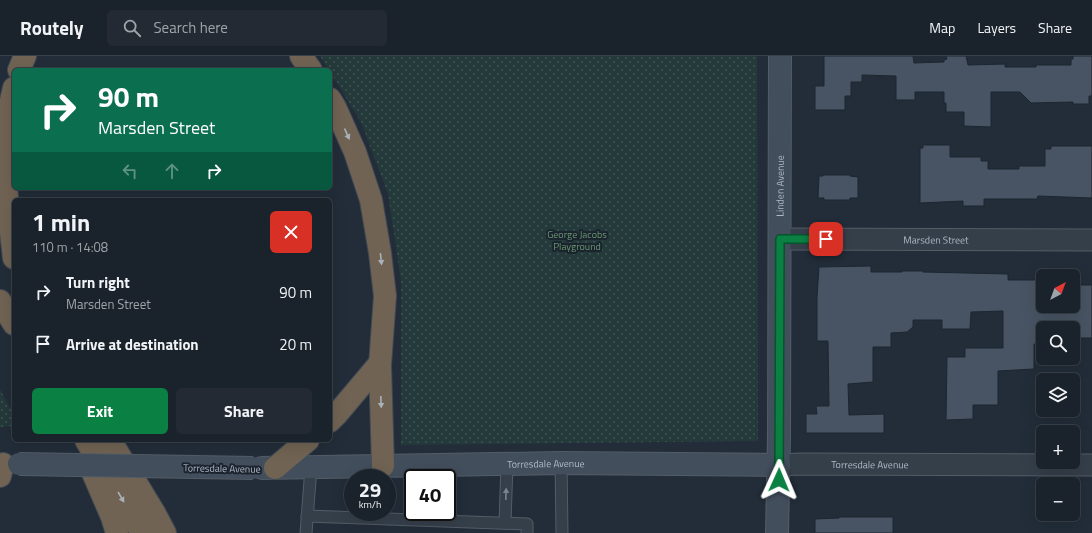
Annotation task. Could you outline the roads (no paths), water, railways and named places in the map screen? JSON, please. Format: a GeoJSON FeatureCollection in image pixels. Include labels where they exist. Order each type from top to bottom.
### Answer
{"type":"FeatureCollection","features":[{"type":"Feature","properties":{"kind":"highway"},"geometry":{"type":"LineString","coordinates":[[20,68],[25,56]]}},
{"type":"Feature","properties":{"kind":"highway"},"geometry":{"type":"LineString","coordinates":[[301,56],[310,68]]}},
{"type":"Feature","properties":{"kind":"highway"},"geometry":{"type":"LineString","coordinates":[[12,96],[6,122],[2,162],[12,242]]}},
{"type":"Feature","properties":{"kind":"highway"},"geometry":{"type":"LineString","coordinates":[[332,102],[355,152],[371,200],[380,253],[384,296],[380,363],[383,466]]}},
{"type":"Feature","properties":{"kind":"highway"},"geometry":{"type":"LineString","coordinates":[[0,245],[12,268]]}},
{"type":"Feature","properties":{"kind":"highway"},"geometry":{"type":"LineString","coordinates":[[0,301],[12,321]]}},
{"type":"Feature","properties":{"kind":"highway"},"geometry":{"type":"LineString","coordinates":[[332,419],[380,363]]}},
{"type":"Feature","properties":{"kind":"highway"},"geometry":{"type":"LineString","coordinates":[[77,442],[101,490],[117,533]]}},
{"type":"Feature","properties":{"kind":"highway"},"geometry":{"type":"LineString","coordinates":[[87,442],[142,533]]}},
{"type":"Feature","properties":{"kind":"highway"},"geometry":{"type":"LineString","coordinates":[[111,442],[165,533]]}},
{"type":"Feature","properties":{"kind":"highway"},"geometry":{"type":"LineString","coordinates":[[275,468],[306,442]]}},
{"type":"Feature","properties":{"kind":"highway"},"geometry":{"type":"LineString","coordinates":[[155,514],[169,533]]}},
{"type":"Feature","properties":{"kind":"street","name":"Linden Avenue"},"geometry":{"type":"LineString","coordinates":[[777,533],[779,465],[780,56]]}},
{"type":"Feature","properties":{"kind":"street","name":"Marsden Street"},"geometry":{"type":"LineString","coordinates":[[780,239],[1092,240]]}},
{"type":"Feature","properties":{"kind":"street","name":"Torresdale Avenue"},"geometry":{"type":"LineString","coordinates":[[6,467],[275,468],[561,463],[1092,465]]}},
{"type":"Feature","properties":{"kind":"lane"},"geometry":{"type":"LineString","coordinates":[[561,463],[562,533]]}},
{"type":"Feature","properties":{"kind":"lane"},"geometry":{"type":"LineString","coordinates":[[505,523],[507,464]]}},
{"type":"Feature","properties":{"kind":"lane"},"geometry":{"type":"LineString","coordinates":[[306,533],[311,467]]}},
{"type":"Feature","properties":{"kind":"lane"},"geometry":{"type":"LineString","coordinates":[[307,516],[527,524],[527,533]]}},
{"type":"Feature","properties":{"kind":"park label","name":"George Jacobs Playground"},"geometry":{"type":"Point","coordinates":[577,240]}}]}
